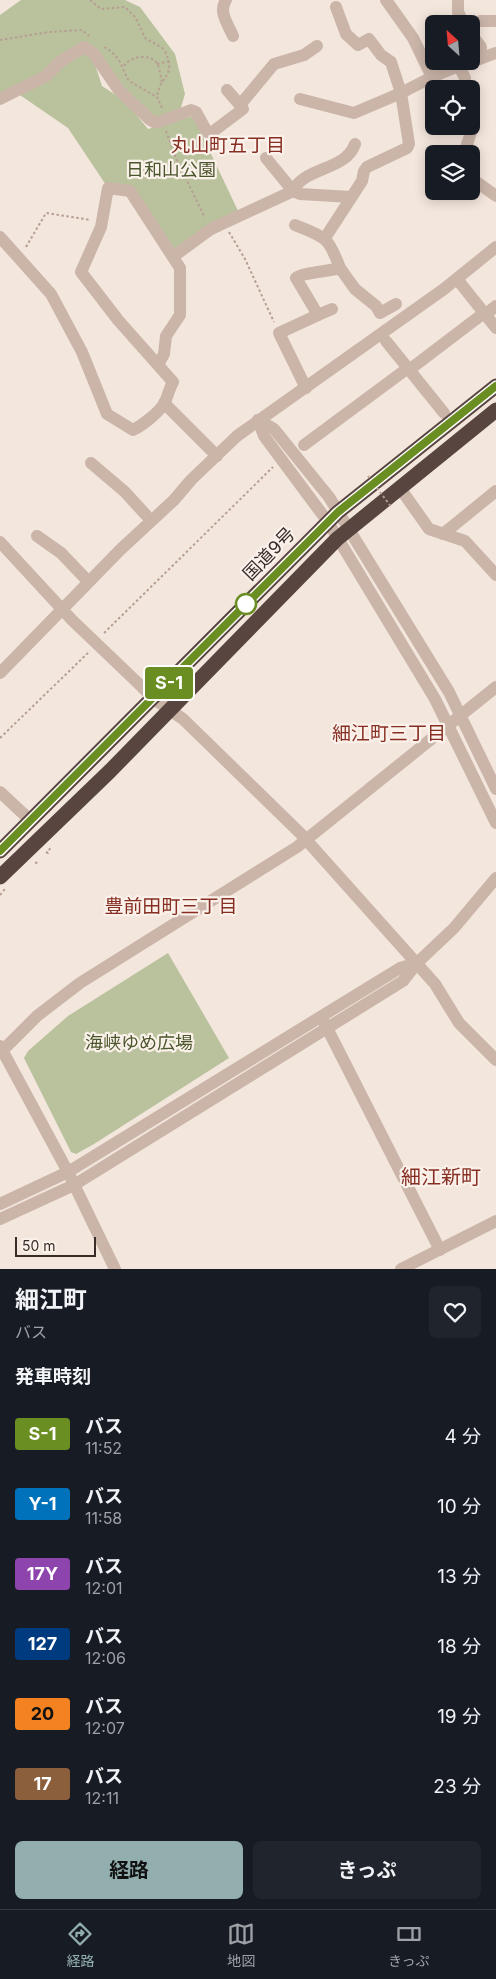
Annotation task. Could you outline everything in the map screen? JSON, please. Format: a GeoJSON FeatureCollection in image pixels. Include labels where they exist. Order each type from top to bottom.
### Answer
{"type":"FeatureCollection","features":[{"type":"Feature","properties":{"kind":"highway","name":"国道9号"},"geometry":{"type":"LineString","coordinates":[[0,851],[154,699],[333,517],[496,386]]}},
{"type":"Feature","properties":{"kind":"highway"},"geometry":{"type":"LineString","coordinates":[[0,877],[110,771],[343,534],[496,410]]}},
{"type":"Feature","properties":{"kind":"street"},"geometry":{"type":"LineString","coordinates":[[226,0],[222,13],[233,36]]}},
{"type":"Feature","properties":{"kind":"street"},"geometry":{"type":"LineString","coordinates":[[386,0],[413,38],[432,77]]}},
{"type":"Feature","properties":{"kind":"street"},"geometry":{"type":"LineString","coordinates":[[458,0],[460,15]]}},
{"type":"Feature","properties":{"kind":"street"},"geometry":{"type":"LineString","coordinates":[[325,238],[362,181],[367,167],[406,148],[409,144],[401,93],[391,62],[381,55],[369,39],[358,45],[346,34],[336,7]]}},
{"type":"Feature","properties":{"kind":"street"},"geometry":{"type":"LineString","coordinates":[[480,21],[496,21]]}},
{"type":"Feature","properties":{"kind":"street"},"geometry":{"type":"LineString","coordinates":[[240,105],[274,64],[304,54],[317,46]]}},
{"type":"Feature","properties":{"kind":"street"},"geometry":{"type":"LineString","coordinates":[[0,99],[46,76],[72,53],[89,47],[118,89],[148,119],[154,122],[166,124],[191,110],[196,112],[207,132],[211,133],[243,109],[227,90]]}},
{"type":"Feature","properties":{"kind":"street"},"geometry":{"type":"LineString","coordinates":[[480,59],[496,53]]}},
{"type":"Feature","properties":{"kind":"street"},"geometry":{"type":"LineString","coordinates":[[300,99],[354,113],[450,70]]}},
{"type":"Feature","properties":{"kind":"street"},"geometry":{"type":"LineString","coordinates":[[174,256],[211,229],[294,191],[298,181],[345,158],[353,151],[355,144]]}},
{"type":"Feature","properties":{"kind":"street"},"geometry":{"type":"LineString","coordinates":[[266,158],[294,191],[300,194],[351,197]]}},
{"type":"Feature","properties":{"kind":"street"},"geometry":{"type":"LineString","coordinates":[[480,184],[496,196]]}},
{"type":"Feature","properties":{"kind":"street"},"geometry":{"type":"LineString","coordinates":[[0,237],[51,294],[82,352],[107,414],[133,430],[140,427],[164,403],[173,382],[118,320],[81,272],[102,222],[108,188],[130,191],[174,256],[180,268],[180,315],[166,336],[164,354],[158,365]]}},
{"type":"Feature","properties":{"kind":"street"},"geometry":{"type":"LineString","coordinates":[[295,225],[325,238],[340,268],[355,289],[376,306],[380,313],[396,304]]}},
{"type":"Feature","properties":{"kind":"street"},"geometry":{"type":"LineString","coordinates":[[0,673],[237,436],[457,279],[496,247]]}},
{"type":"Feature","properties":{"kind":"street"},"geometry":{"type":"LineString","coordinates":[[318,315],[296,278],[302,274],[327,272],[340,268]]}},
{"type":"Feature","properties":{"kind":"street"},"geometry":{"type":"LineString","coordinates":[[457,279],[496,328]]}},
{"type":"Feature","properties":{"kind":"street"},"geometry":{"type":"LineString","coordinates":[[304,445],[496,306]]}},
{"type":"Feature","properties":{"kind":"street"},"geometry":{"type":"LineString","coordinates":[[306,388],[279,333],[332,309]]}},
{"type":"Feature","properties":{"kind":"street"},"geometry":{"type":"LineString","coordinates":[[386,341],[444,413]]}},
{"type":"Feature","properties":{"kind":"street"},"geometry":{"type":"LineString","coordinates":[[164,403],[217,456]]}},
{"type":"Feature","properties":{"kind":"street"},"geometry":{"type":"LineString","coordinates":[[258,420],[274,429],[333,517],[448,724],[496,823]]}},
{"type":"Feature","properties":{"kind":"street"},"geometry":{"type":"LineString","coordinates":[[92,463],[125,492],[146,515]]}},
{"type":"Feature","properties":{"kind":"street"},"geometry":{"type":"LineString","coordinates":[[400,488],[428,529],[465,541],[495,573]]}},
{"type":"Feature","properties":{"kind":"street"},"geometry":{"type":"LineString","coordinates":[[443,534],[496,491]]}},
{"type":"Feature","properties":{"kind":"street"},"geometry":{"type":"LineString","coordinates":[[343,534],[461,714],[496,789]]}},
{"type":"Feature","properties":{"kind":"street"},"geometry":{"type":"LineString","coordinates":[[37,536],[61,553],[84,577]]}},
{"type":"Feature","properties":{"kind":"street"},"geometry":{"type":"LineString","coordinates":[[0,542],[62,609],[154,699],[170,709],[306,840],[435,984],[459,1023],[496,1060]]}},
{"type":"Feature","properties":{"kind":"street"},"geometry":{"type":"LineString","coordinates":[[114,1269],[68,1172],[1,1050],[36,1016],[74,987],[255,875],[306,840],[496,687]]}},
{"type":"Feature","properties":{"kind":"street"},"geometry":{"type":"LineString","coordinates":[[0,792],[30,820]]}},
{"type":"Feature","properties":{"kind":"street"},"geometry":{"type":"LineString","coordinates":[[0,1219],[74,1185],[403,981],[417,963],[454,928],[496,878]]}},
{"type":"Feature","properties":{"kind":"street"},"geometry":{"type":"LineString","coordinates":[[0,1204],[68,1172],[400,968],[417,963]]}},
{"type":"Feature","properties":{"kind":"street"},"geometry":{"type":"LineString","coordinates":[[320,1016],[440,1250]]}},
{"type":"Feature","properties":{"kind":"street"},"geometry":{"type":"LineString","coordinates":[[401,1269],[496,1221]]}},
{"type":"Feature","properties":{"kind":"path"},"geometry":{"type":"LineString","coordinates":[[90,0],[101,9],[125,7],[136,18],[145,38],[161,46],[170,61],[170,71],[162,82],[157,97],[176,158],[211,229]]}},
{"type":"Feature","properties":{"kind":"path"},"geometry":{"type":"LineString","coordinates":[[0,40],[49,32],[82,30],[89,37],[89,47],[101,46],[112,52],[124,66],[128,81],[157,97]]}},
{"type":"Feature","properties":{"kind":"path"},"geometry":{"type":"LineString","coordinates":[[124,66],[128,61],[139,57],[147,57],[157,64],[162,82]]}},
{"type":"Feature","properties":{"kind":"path"},"geometry":{"type":"LineString","coordinates":[[157,64],[170,61]]}},
{"type":"Feature","properties":{"kind":"path"},"geometry":{"type":"LineString","coordinates":[[20,258],[46,213],[102,222]]}},
{"type":"Feature","properties":{"kind":"path"},"geometry":{"type":"LineString","coordinates":[[224,223],[245,260],[279,333]]}},
{"type":"Feature","properties":{"kind":"path"},"geometry":{"type":"LineString","coordinates":[[101,636],[273,466]]}},
{"type":"Feature","properties":{"kind":"path"},"geometry":{"type":"LineString","coordinates":[[368,476],[392,508]]}},
{"type":"Feature","properties":{"kind":"path"},"geometry":{"type":"LineString","coordinates":[[0,738],[93,648]]}},
{"type":"Feature","properties":{"kind":"green space","name":"日和山公園"},"geometry":{"type":"Polygon","coordinates":[[[21,0],[125,0],[140,7],[175,54],[185,94],[179,114],[154,122],[89,49],[0,99],[0,15],[21,0]]]}},
{"type":"Feature","properties":{"kind":"green space","name":"日和山公園"},"geometry":{"type":"Polygon","coordinates":[[[82,50],[92,55],[102,86],[125,101],[148,129],[193,116],[240,215],[173,250],[132,190],[108,188],[68,128],[17,93],[82,50]]]}},
{"type":"Feature","properties":{"kind":"green space","name":"海峡ゆめ広場"},"geometry":{"type":"Polygon","coordinates":[[[168,953],[229,1058],[94,1144],[76,1154],[71,1152],[24,1058],[28,1051],[68,1016],[168,953]]]}},
{"type":"Feature","properties":{"kind":"bus line","name":"S-1"},"geometry":{"type":"LineString","coordinates":[[0,851],[122,731],[338,512],[496,386]]}},
{"type":"Feature","properties":{"kind":"district","name":"丸山町五丁目"},"geometry":{"type":"Point","coordinates":[228,145]}},
{"type":"Feature","properties":{"kind":"district","name":"細江町三丁目"},"geometry":{"type":"Point","coordinates":[389,733]}},
{"type":"Feature","properties":{"kind":"district","name":"豊前田町三丁目"},"geometry":{"type":"Point","coordinates":[171,906]}},
{"type":"Feature","properties":{"kind":"district","name":"細江新町"},"geometry":{"type":"Point","coordinates":[441,1177]}}]}
